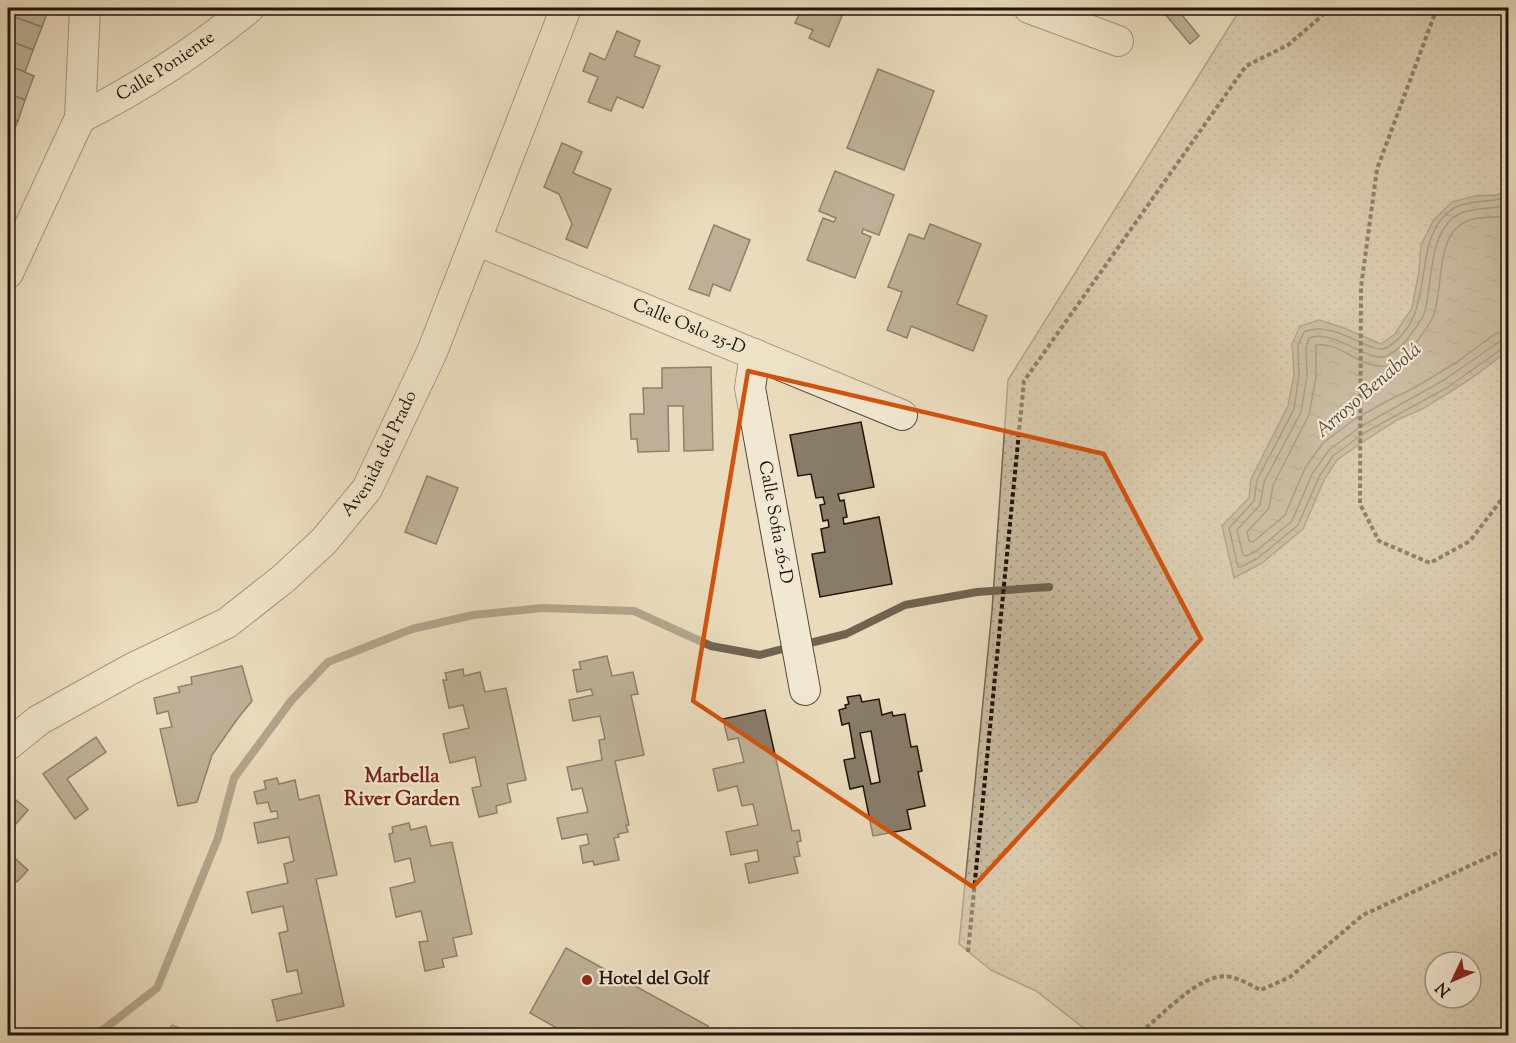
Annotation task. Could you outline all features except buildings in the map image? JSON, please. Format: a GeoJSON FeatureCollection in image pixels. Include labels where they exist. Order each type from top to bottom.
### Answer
{"type":"FeatureCollection","features":[{"type":"Feature","properties":{"kind":"street"},"geometry":{"type":"LineString","coordinates":[[8,273],[80,118],[85,8]]}},
{"type":"Feature","properties":{"kind":"street","name":"Calle Poniente"},"geometry":{"type":"LineString","coordinates":[[80,118],[124,94],[221,31],[249,8]]}},
{"type":"Feature","properties":{"kind":"street","name":"Avenida del Prado"},"geometry":{"type":"LineString","coordinates":[[8,745],[39,720],[130,669],[226,623],[283,579],[324,541],[367,489],[432,352],[567,8]]}},
{"type":"Feature","properties":{"kind":"street"},"geometry":{"type":"LineString","coordinates":[[1029,8],[1118,41]]}},
{"type":"Feature","properties":{"kind":"street","name":"Calle Oslo 25-D"},"geometry":{"type":"LineString","coordinates":[[476,240],[902,415]]}},
{"type":"Feature","properties":{"kind":"street","name":"Calle Sofia 26-D"},"geometry":{"type":"LineString","coordinates":[[755,354],[750,388],[805,690]]}},
{"type":"Feature","properties":{"kind":"path"},"geometry":{"type":"LineString","coordinates":[[968,952],[1024,381],[1246,66],[1288,45],[1331,8]]}},
{"type":"Feature","properties":{"kind":"path"},"geometry":{"type":"LineString","coordinates":[[1437,8],[1377,170],[1361,286],[1360,504],[1379,541],[1430,563],[1470,541],[1509,491]]}},
{"type":"Feature","properties":{"kind":"path"},"geometry":{"type":"LineString","coordinates":[[1134,1035],[1168,1006],[1206,981],[1230,977],[1261,990],[1290,977],[1363,915],[1509,848]]}},
{"type":"Feature","properties":{"kind":"highlighted area"},"geometry":{"type":"Polygon","coordinates":[[[748,371],[1104,454],[1201,639],[973,887],[693,701],[748,371]]]}},
{"type":"Feature","properties":{"kind":"shaded area"},"geometry":{"type":"Polygon","coordinates":[[[1241,8],[1508,8],[1508,1035],[1093,1035],[1036,991],[991,970],[959,944],[992,611],[1008,380],[1241,8]]]}},
{"type":"Feature","properties":{"kind":"water","name":"Arroyo Benabolá"},"geometry":{"type":"Polygon","coordinates":[[[1508,191],[1508,351],[1469,380],[1424,408],[1397,420],[1337,460],[1324,480],[1303,529],[1262,563],[1234,578],[1222,526],[1249,498],[1251,479],[1288,406],[1294,374],[1292,344],[1300,326],[1319,320],[1381,344],[1395,334],[1412,308],[1421,245],[1433,221],[1452,202],[1508,191]]]}},
{"type":"Feature","properties":{"kind":"water"},"geometry":{"type":"Polygon","coordinates":[[[172,1025],[196,1034],[198,1035],[162,1035],[172,1025]]]}},
{"type":"Feature","properties":{"kind":"waterway"},"geometry":{"type":"LineString","coordinates":[[802,645],[846,634],[905,605],[977,592],[1049,587]]}},
{"type":"Feature","properties":{"kind":"waterway"},"geometry":{"type":"LineString","coordinates":[[95,1036],[157,988],[218,838],[234,778],[291,701],[328,662],[412,629],[473,615],[542,608],[634,611],[711,646],[760,655],[790,647]]}},
{"type":"Feature","properties":{"kind":"place","name":"Hotel del Golf"},"geometry":{"type":"Point","coordinates":[587,980]}},
{"type":"Feature","properties":{"kind":"district","name":"Marbella River Garden"},"geometry":{"type":"Point","coordinates":[402,788]}}]}
